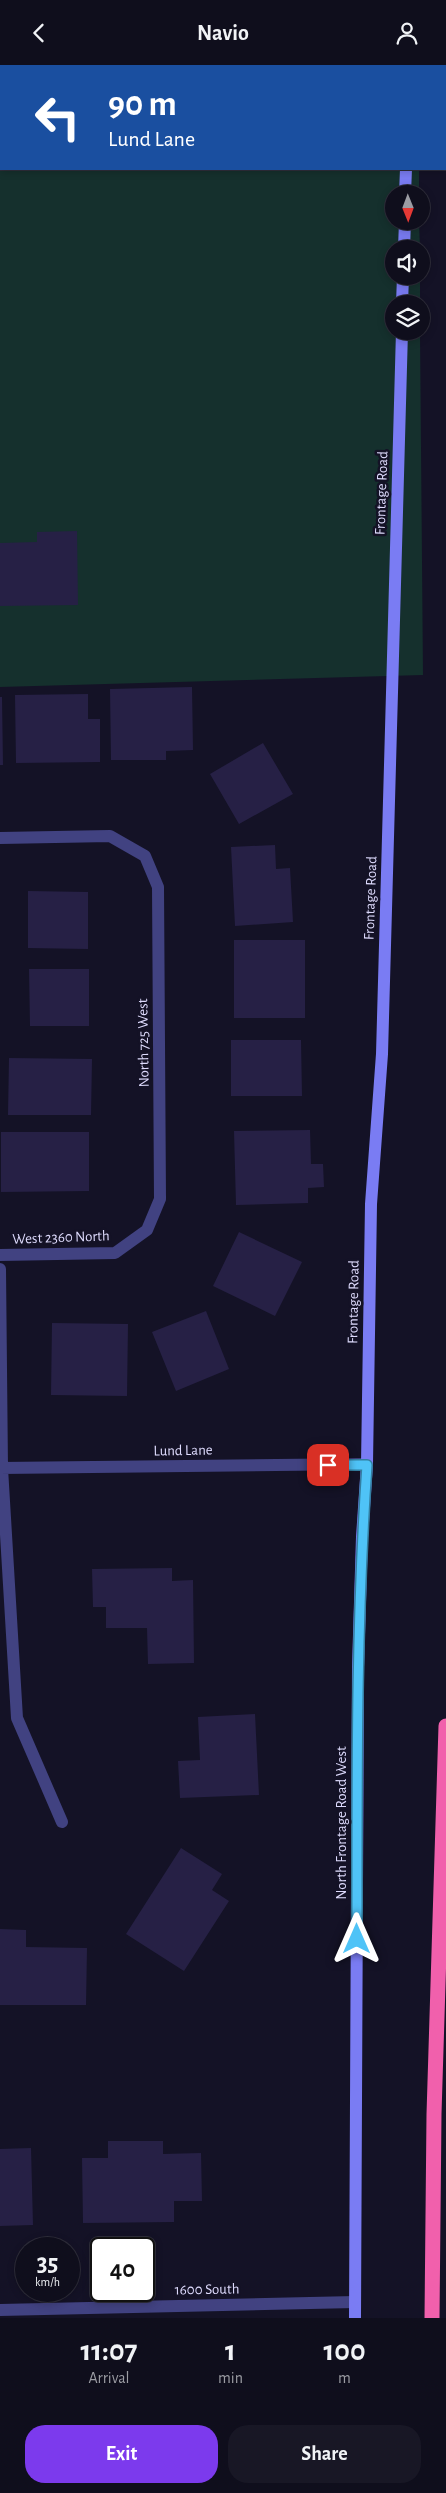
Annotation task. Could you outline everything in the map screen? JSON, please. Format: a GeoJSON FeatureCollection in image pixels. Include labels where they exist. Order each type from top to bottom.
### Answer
{"type":"FeatureCollection","features":[{"type":"Feature","properties":{"kind":"highway"},"geometry":{"type":"LineString","coordinates":[[432,2318],[434,2114],[446,1726]]}},
{"type":"Feature","properties":{"kind":"street"},"geometry":{"type":"LineString","coordinates":[[405,185],[406,170]]}},
{"type":"Feature","properties":{"kind":"street","name":"Frontage Road"},"geometry":{"type":"LineString","coordinates":[[367,1465],[371,1204],[382,1055],[402,340]]}},
{"type":"Feature","properties":{"kind":"street","name":"North 725 West"},"geometry":{"type":"LineString","coordinates":[[0,838],[110,837],[145,856],[158,887],[160,1199],[147,1230]]}},
{"type":"Feature","properties":{"kind":"street","name":"West 2360 North"},"geometry":{"type":"LineString","coordinates":[[0,1255],[115,1253],[147,1230]]}},
{"type":"Feature","properties":{"kind":"street"},"geometry":{"type":"LineString","coordinates":[[0,1269],[1,1468],[17,1717],[62,1822]]}},
{"type":"Feature","properties":{"kind":"street","name":"Lund Lane"},"geometry":{"type":"LineString","coordinates":[[1,1468],[367,1465]]}},
{"type":"Feature","properties":{"kind":"street","name":"North Frontage Road West"},"geometry":{"type":"LineString","coordinates":[[355,2318],[358,1667],[362,1537],[367,1465]]}},
{"type":"Feature","properties":{"kind":"street","name":"1600 South"},"geometry":{"type":"LineString","coordinates":[[0,2310],[355,2301]]}},
{"type":"Feature","properties":{"kind":"green space"},"geometry":{"type":"Polygon","coordinates":[[[0,170],[419,170],[419,185],[385,185],[385,230],[419,230],[420,240],[385,240],[385,285],[420,285],[420,295],[385,295],[385,340],[420,340],[423,675],[0,687],[0,170]]]}},
{"type":"Feature","properties":{"kind":"building"},"geometry":{"type":"Polygon","coordinates":[[[77,531],[78,605],[0,606],[0,543],[37,542],[37,532],[77,531]]]}},
{"type":"Feature","properties":{"kind":"building"},"geometry":{"type":"Polygon","coordinates":[[[192,687],[193,750],[166,751],[166,760],[111,760],[110,689],[192,687]]]}},
{"type":"Feature","properties":{"kind":"building"},"geometry":{"type":"Polygon","coordinates":[[[88,694],[88,719],[100,719],[100,762],[16,763],[15,695],[88,694]]]}},
{"type":"Feature","properties":{"kind":"building"},"geometry":{"type":"Polygon","coordinates":[[[0,697],[2,697],[3,765],[0,765],[0,697]]]}},
{"type":"Feature","properties":{"kind":"building"},"geometry":{"type":"Polygon","coordinates":[[[263,743],[293,794],[239,824],[210,774],[263,743]]]}},
{"type":"Feature","properties":{"kind":"building"},"geometry":{"type":"Polygon","coordinates":[[[275,845],[276,869],[290,868],[293,922],[235,926],[231,847],[275,845]]]}},
{"type":"Feature","properties":{"kind":"building"},"geometry":{"type":"Polygon","coordinates":[[[28,891],[88,892],[88,949],[28,948],[28,891]]]}},
{"type":"Feature","properties":{"kind":"building"},"geometry":{"type":"Polygon","coordinates":[[[234,940],[305,940],[305,1018],[234,1018],[234,940]]]}},
{"type":"Feature","properties":{"kind":"building"},"geometry":{"type":"Polygon","coordinates":[[[29,969],[89,969],[89,1026],[30,1026],[29,969]]]}},
{"type":"Feature","properties":{"kind":"building"},"geometry":{"type":"Polygon","coordinates":[[[231,1040],[301,1040],[302,1096],[231,1096],[231,1040]]]}},
{"type":"Feature","properties":{"kind":"building"},"geometry":{"type":"Polygon","coordinates":[[[9,1058],[92,1059],[91,1115],[8,1115],[9,1058]]]}},
{"type":"Feature","properties":{"kind":"building"},"geometry":{"type":"Polygon","coordinates":[[[310,1130],[311,1164],[323,1164],[324,1187],[308,1188],[308,1203],[236,1205],[234,1131],[310,1130]]]}},
{"type":"Feature","properties":{"kind":"building"},"geometry":{"type":"Polygon","coordinates":[[[1,1132],[89,1132],[89,1191],[1,1192],[1,1132]]]}},
{"type":"Feature","properties":{"kind":"building"},"geometry":{"type":"Polygon","coordinates":[[[239,1232],[302,1262],[275,1316],[213,1286],[239,1232]]]}},
{"type":"Feature","properties":{"kind":"building"},"geometry":{"type":"Polygon","coordinates":[[[206,1311],[229,1369],[176,1391],[152,1332],[206,1311]]]}},
{"type":"Feature","properties":{"kind":"building"},"geometry":{"type":"Polygon","coordinates":[[[52,1323],[128,1324],[127,1396],[51,1395],[52,1323]]]}},
{"type":"Feature","properties":{"kind":"building"},"geometry":{"type":"Polygon","coordinates":[[[172,1568],[172,1581],[193,1580],[194,1663],[148,1664],[147,1628],[106,1628],[106,1607],[93,1607],[92,1569],[172,1568]]]}},
{"type":"Feature","properties":{"kind":"building"},"geometry":{"type":"Polygon","coordinates":[[[255,1714],[259,1795],[180,1798],[178,1761],[200,1760],[198,1717],[255,1714]]]}},
{"type":"Feature","properties":{"kind":"building"},"geometry":{"type":"Polygon","coordinates":[[[181,1848],[222,1874],[212,1890],[229,1901],[184,1971],[126,1934],[181,1848]]]}},
{"type":"Feature","properties":{"kind":"building"},"geometry":{"type":"Polygon","coordinates":[[[0,1929],[26,1930],[26,1947],[87,1948],[86,2005],[0,2005],[0,1929]]]}},
{"type":"Feature","properties":{"kind":"building"},"geometry":{"type":"Polygon","coordinates":[[[108,2141],[163,2141],[163,2154],[201,2153],[202,2201],[174,2201],[174,2222],[83,2223],[82,2158],[108,2158],[108,2141]]]}},
{"type":"Feature","properties":{"kind":"building"},"geometry":{"type":"Polygon","coordinates":[[[31,2148],[33,2225],[0,2226],[0,2149],[31,2148]]]}},
{"type":"Feature","properties":{"kind":"route"},"geometry":{"type":"LineString","coordinates":[[328,1465],[367,1465],[362,1537],[358,1667],[357,1939]]}}]}
